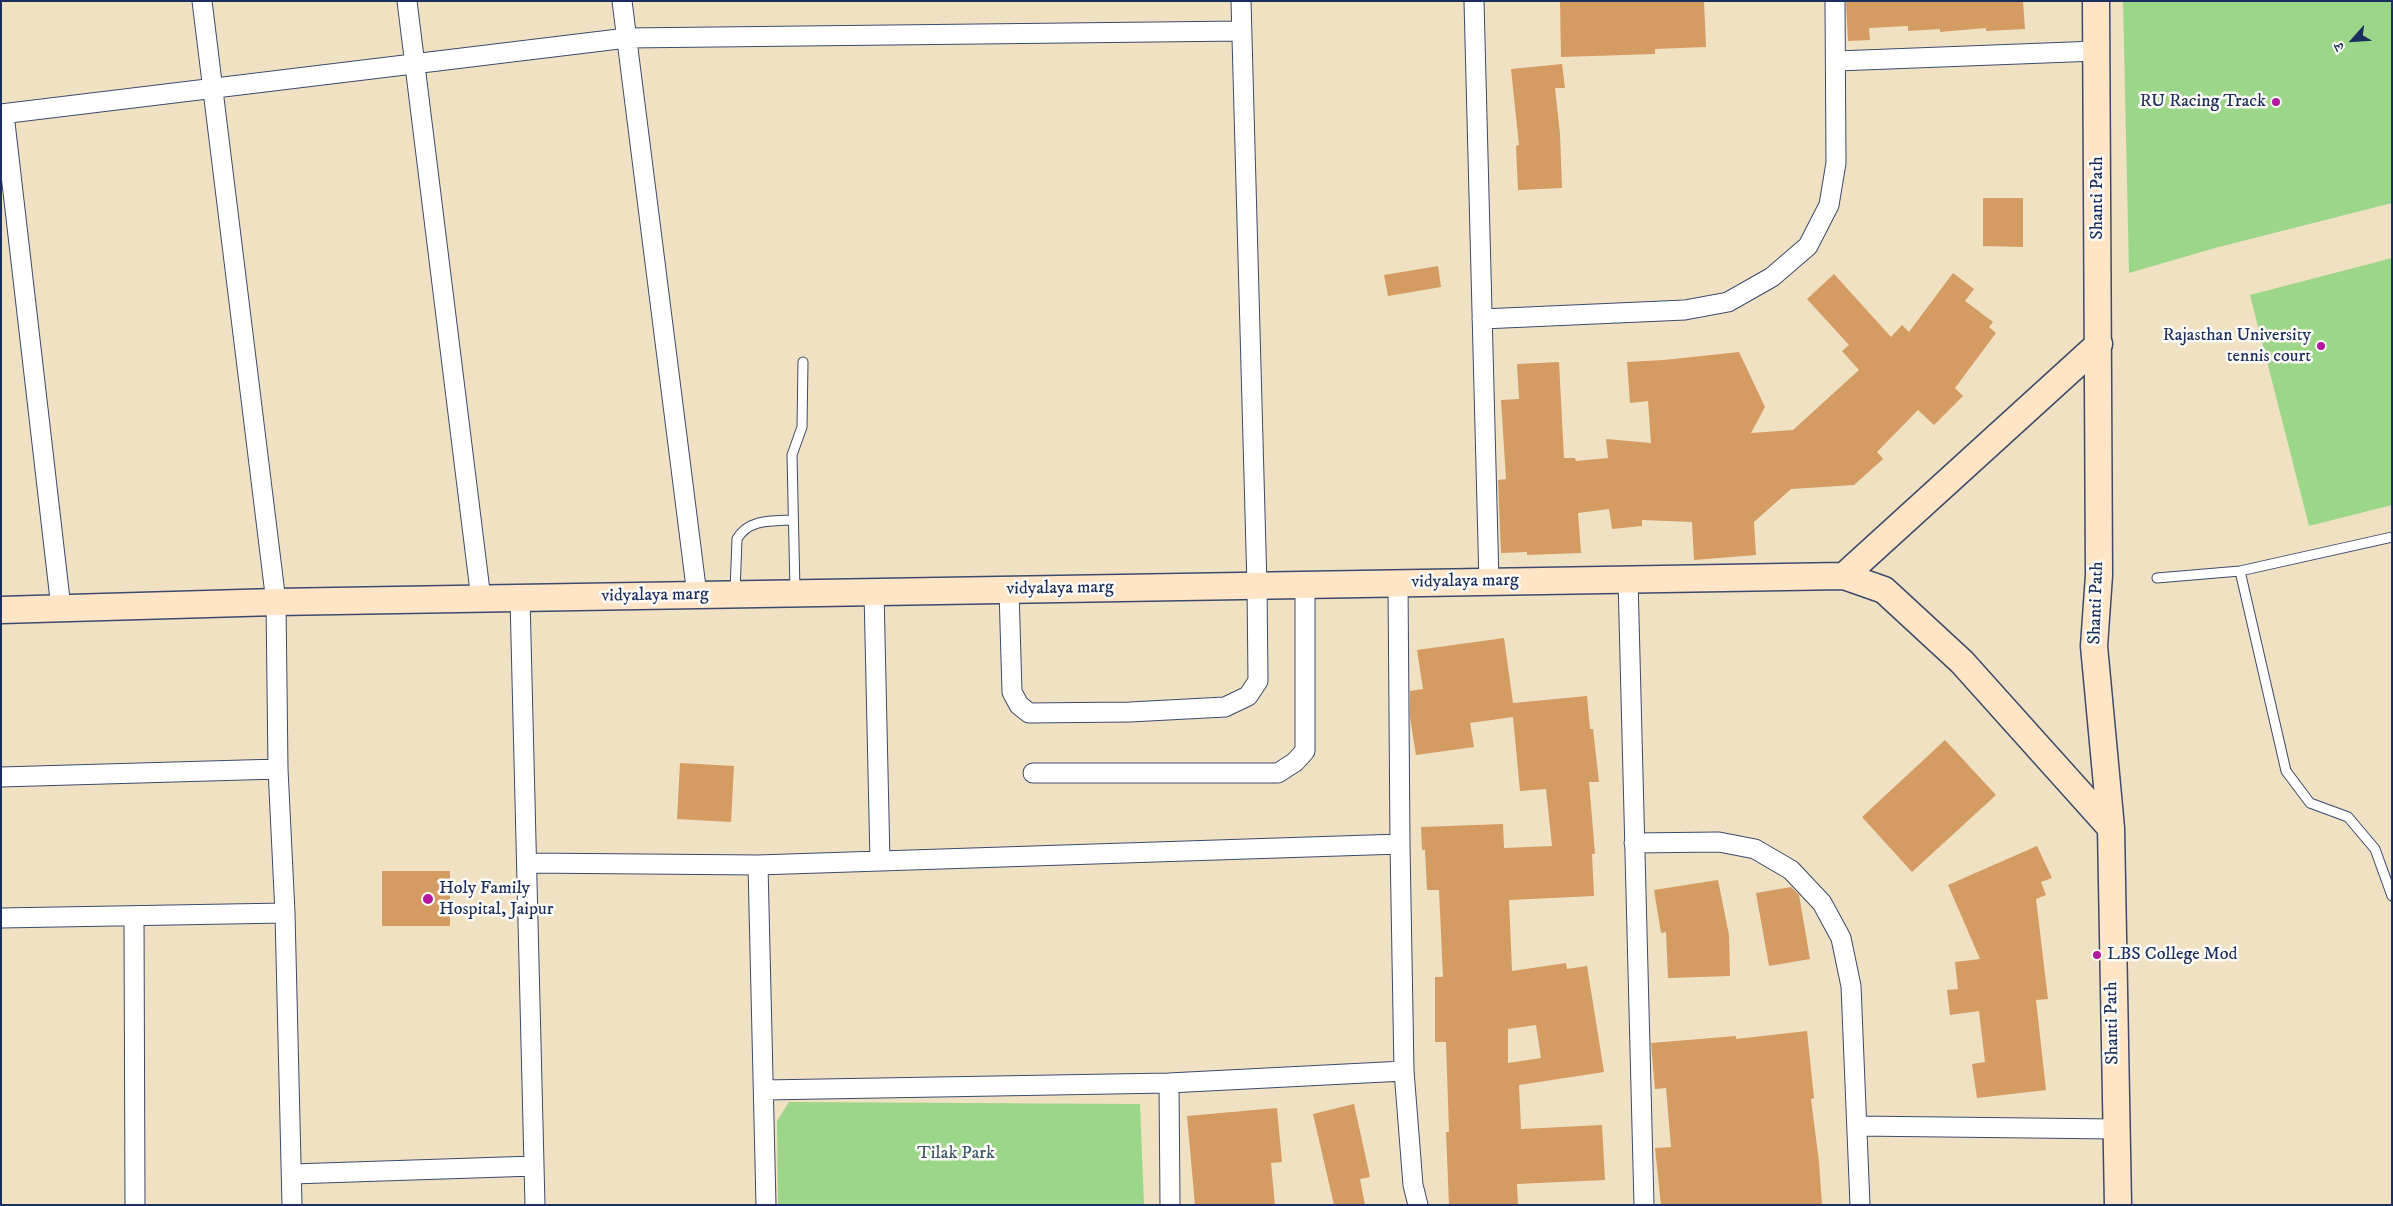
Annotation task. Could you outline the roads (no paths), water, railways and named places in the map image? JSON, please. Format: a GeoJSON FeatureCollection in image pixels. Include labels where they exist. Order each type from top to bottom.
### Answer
{"type":"FeatureCollection","features":[{"type":"Feature","properties":{"kind":"street"},"geometry":{"type":"LineString","coordinates":[[202,1],[276,602],[278,769],[292,1205]]}},
{"type":"Feature","properties":{"kind":"street"},"geometry":{"type":"LineString","coordinates":[[407,1],[481,599]]}},
{"type":"Feature","properties":{"kind":"street"},"geometry":{"type":"LineString","coordinates":[[622,1],[697,595]]}},
{"type":"Feature","properties":{"kind":"street"},"geometry":{"type":"LineString","coordinates":[[1009,590],[1012,692],[1018,705],[1029,713],[1130,712],[1225,707],[1248,696],[1258,681],[1258,586],[1242,1]]}},
{"type":"Feature","properties":{"kind":"street"},"geometry":{"type":"LineString","coordinates":[[1474,1],[1489,582]]}},
{"type":"Feature","properties":{"kind":"street"},"geometry":{"type":"LineString","coordinates":[[1482,320],[1684,310],[1728,302],[1772,277],[1808,246],[1829,205],[1836,163],[1837,61],[1835,1]]}},
{"type":"Feature","properties":{"kind":"street","name":"Shanti Path"},"geometry":{"type":"LineString","coordinates":[[2096,1],[2098,51],[2099,575],[2094,646],[2111,828],[2115,1128],[2118,1205]]}},
{"type":"Feature","properties":{"kind":"street"},"geometry":{"type":"LineString","coordinates":[[61,608],[2,114],[627,38],[1242,31]]}},
{"type":"Feature","properties":{"kind":"street"},"geometry":{"type":"LineString","coordinates":[[1837,61],[2098,51]]}},
{"type":"Feature","properties":{"kind":"street"},"geometry":{"type":"LineString","coordinates":[[2099,344],[1844,576],[1884,590],[1962,662],[2111,828]]}},
{"type":"Feature","properties":{"kind":"street","name":"vidyalaya marg"},"geometry":{"type":"LineString","coordinates":[[1,610],[276,602],[1844,576]]}},
{"type":"Feature","properties":{"kind":"street"},"geometry":{"type":"LineString","coordinates":[[1628,579],[1644,1205]]}},
{"type":"Feature","properties":{"kind":"street"},"geometry":{"type":"LineString","coordinates":[[1398,583],[1404,1071],[1412,1185],[1418,1205]]}},
{"type":"Feature","properties":{"kind":"street"},"geometry":{"type":"LineString","coordinates":[[1033,773],[1278,773],[1294,762],[1305,751],[1305,585]]}},
{"type":"Feature","properties":{"kind":"street"},"geometry":{"type":"LineString","coordinates":[[874,592],[880,861]]}},
{"type":"Feature","properties":{"kind":"street"},"geometry":{"type":"LineString","coordinates":[[520,598],[535,1205]]}},
{"type":"Feature","properties":{"kind":"street"},"geometry":{"type":"LineString","coordinates":[[1,777],[278,769]]}},
{"type":"Feature","properties":{"kind":"street"},"geometry":{"type":"LineString","coordinates":[[1634,843],[1719,842],[1755,849],[1791,870],[1822,903],[1841,938],[1851,986],[1860,1205]]}},
{"type":"Feature","properties":{"kind":"street"},"geometry":{"type":"LineString","coordinates":[[527,863],[758,865],[1400,844]]}},
{"type":"Feature","properties":{"kind":"street"},"geometry":{"type":"LineString","coordinates":[[758,865],[766,1205]]}},
{"type":"Feature","properties":{"kind":"street"},"geometry":{"type":"LineString","coordinates":[[1,918],[284,913]]}},
{"type":"Feature","properties":{"kind":"street"},"geometry":{"type":"LineString","coordinates":[[134,916],[135,1205]]}},
{"type":"Feature","properties":{"kind":"street"},"geometry":{"type":"LineString","coordinates":[[764,1090],[1169,1083],[1404,1071]]}},
{"type":"Feature","properties":{"kind":"street"},"geometry":{"type":"LineString","coordinates":[[1169,1083],[1170,1205]]}},
{"type":"Feature","properties":{"kind":"street"},"geometry":{"type":"LineString","coordinates":[[1856,1126],[2115,1128]]}},
{"type":"Feature","properties":{"kind":"street"},"geometry":{"type":"LineString","coordinates":[[292,1174],[534,1166]]}},
{"type":"Feature","properties":{"kind":"lane"},"geometry":{"type":"LineString","coordinates":[[795,594],[792,455],[802,427],[803,362]]}},
{"type":"Feature","properties":{"kind":"lane"},"geometry":{"type":"LineString","coordinates":[[735,594],[737,539],[740,532],[756,523],[792,520]]}},
{"type":"Feature","properties":{"kind":"lane"},"geometry":{"type":"LineString","coordinates":[[2157,578],[2240,571],[2392,536]]}},
{"type":"Feature","properties":{"kind":"lane"},"geometry":{"type":"LineString","coordinates":[[2240,571],[2286,771],[2310,803],[2348,817],[2376,849],[2392,896]]}},
{"type":"Feature","properties":{"kind":"place","name":"RU Racing Track"},"geometry":{"type":"Point","coordinates":[2276,102]}},
{"type":"Feature","properties":{"kind":"place","name":"Rajasthan University tennis court"},"geometry":{"type":"Point","coordinates":[2321,346]}},
{"type":"Feature","properties":{"kind":"place","name":"Holy Family Hospital, Jaipur"},"geometry":{"type":"Point","coordinates":[428,899]}},
{"type":"Feature","properties":{"kind":"place","name":"LBS College Mod"},"geometry":{"type":"Point","coordinates":[2097,955]}},
{"type":"Feature","properties":{"kind":"park label","name":"Tilak Park"},"geometry":{"type":"Point","coordinates":[956,1154]}}]}
